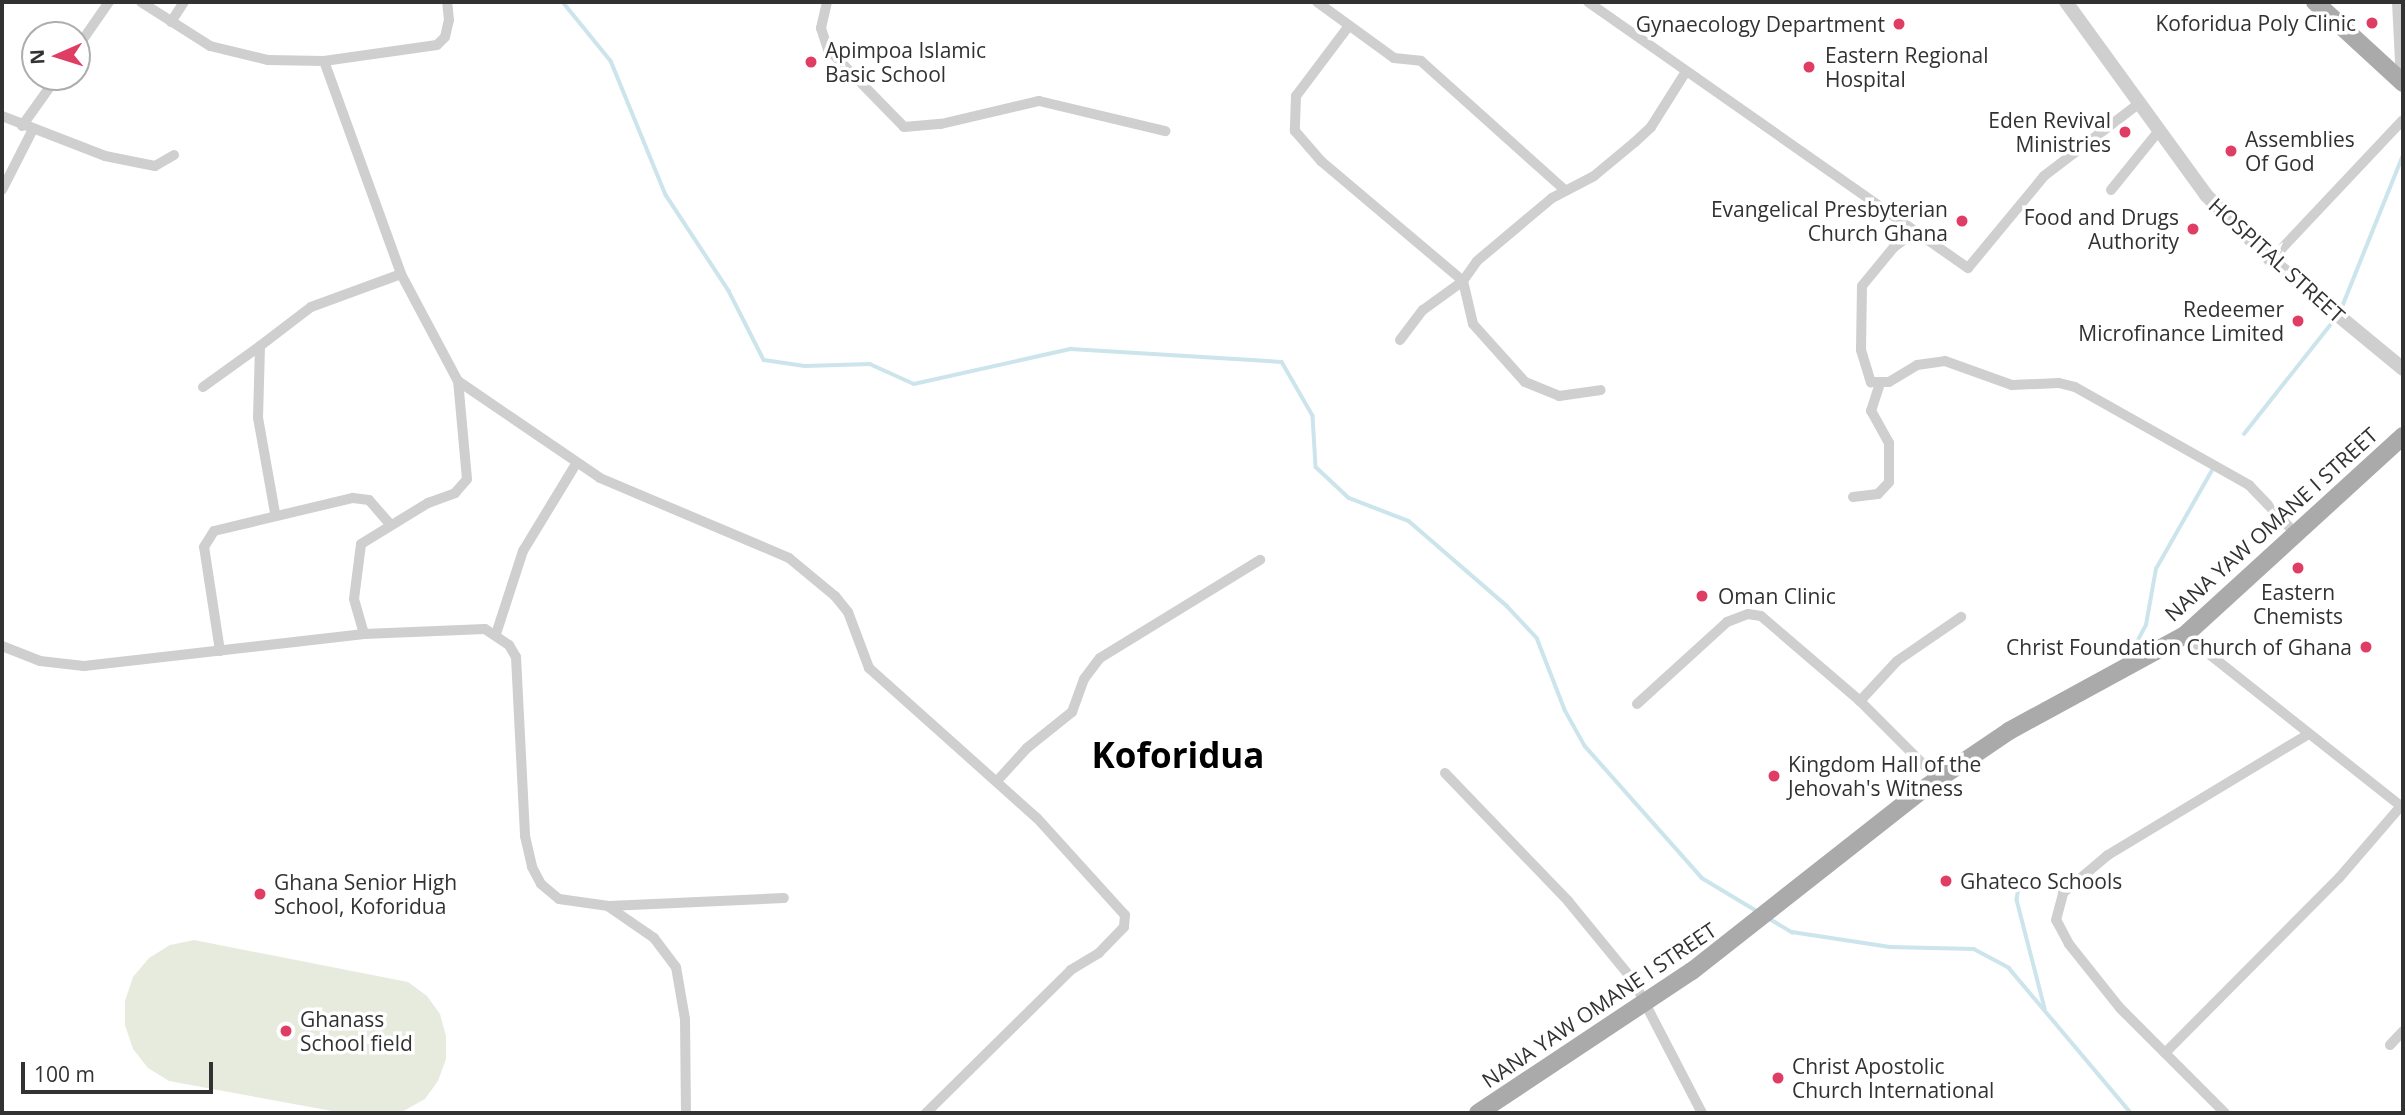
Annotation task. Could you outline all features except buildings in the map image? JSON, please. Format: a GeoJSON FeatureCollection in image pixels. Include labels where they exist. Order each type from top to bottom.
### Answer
{"type":"FeatureCollection","features":[{"type":"Feature","properties":{"kind":"main road"},"geometry":{"type":"LineString","coordinates":[[2315,2],[2402,82]]}},
{"type":"Feature","properties":{"kind":"main road","name":"NANA YAW OMANE I STREET"},"geometry":{"type":"LineString","coordinates":[[1478,1113],[1645,1003],[1745,932],[1939,780],[2009,731],[2185,635],[2403,436]]}},
{"type":"Feature","properties":{"kind":"street"},"geometry":{"type":"LineString","coordinates":[[91,28],[109,2]]}},
{"type":"Feature","properties":{"kind":"street"},"geometry":{"type":"LineString","coordinates":[[141,2],[210,46],[268,60],[324,61],[437,45],[445,37],[449,20],[447,2]]}},
{"type":"Feature","properties":{"kind":"street"},"geometry":{"type":"LineString","coordinates":[[171,22],[184,2]]}},
{"type":"Feature","properties":{"kind":"street"},"geometry":{"type":"LineString","coordinates":[[827,2],[821,29],[828,49],[904,127],[940,124],[1039,101],[1165,131]]}},
{"type":"Feature","properties":{"kind":"street"},"geometry":{"type":"LineString","coordinates":[[1317,2],[1394,58],[1420,61],[1565,190]]}},
{"type":"Feature","properties":{"kind":"street"},"geometry":{"type":"LineString","coordinates":[[1588,2],[1685,73],[1968,268],[2044,176],[2137,104]]}},
{"type":"Feature","properties":{"kind":"street","name":"HOSPITAL STREET"},"geometry":{"type":"LineString","coordinates":[[2066,2],[2137,104],[2206,195],[2271,260],[2403,369]]}},
{"type":"Feature","properties":{"kind":"street"},"geometry":{"type":"LineString","coordinates":[[2397,2],[2402,82]]}},
{"type":"Feature","properties":{"kind":"street"},"geometry":{"type":"LineString","coordinates":[[1348,27],[1296,96],[1295,131],[1321,161],[1462,281],[1473,324],[1525,382],[1559,396],[1601,390]]}},
{"type":"Feature","properties":{"kind":"street"},"geometry":{"type":"LineString","coordinates":[[324,61],[401,274],[458,381],[467,479],[455,493],[390,524],[361,544],[354,599],[364,634]]}},
{"type":"Feature","properties":{"kind":"street"},"geometry":{"type":"LineString","coordinates":[[1400,340],[1423,310],[1462,281],[1477,261],[1565,190],[1594,176],[1651,127],[1685,73]]}},
{"type":"Feature","properties":{"kind":"street"},"geometry":{"type":"LineString","coordinates":[[2,190],[27,128],[49,91]]}},
{"type":"Feature","properties":{"kind":"street"},"geometry":{"type":"LineString","coordinates":[[2,116],[27,128],[105,156],[155,166],[174,155]]}},
{"type":"Feature","properties":{"kind":"street"},"geometry":{"type":"LineString","coordinates":[[2271,260],[2403,120]]}},
{"type":"Feature","properties":{"kind":"street"},"geometry":{"type":"LineString","coordinates":[[2111,190],[2158,132]]}},
{"type":"Feature","properties":{"kind":"street"},"geometry":{"type":"LineString","coordinates":[[1916,231],[1885,256],[1861,286],[1861,350],[1871,382],[1880,384],[1917,365],[1945,360],[2012,385],[2059,383],[2076,387],[2249,485],[2295,533]]}},
{"type":"Feature","properties":{"kind":"street"},"geometry":{"type":"LineString","coordinates":[[203,387],[311,307],[401,274]]}},
{"type":"Feature","properties":{"kind":"street"},"geometry":{"type":"LineString","coordinates":[[260,346],[258,418],[275,513]]}},
{"type":"Feature","properties":{"kind":"street"},"geometry":{"type":"LineString","coordinates":[[458,381],[576,464],[789,558],[835,596],[848,612],[869,668],[948,737],[982,774],[997,781],[1037,818],[1076,864],[1118,902],[1125,915],[1124,927],[1100,953],[1071,970],[926,1113]]}},
{"type":"Feature","properties":{"kind":"street"},"geometry":{"type":"LineString","coordinates":[[1853,497],[1878,494],[1889,482],[1889,443],[1871,411],[1880,384]]}},
{"type":"Feature","properties":{"kind":"street"},"geometry":{"type":"LineString","coordinates":[[496,634],[523,551],[576,464]]}},
{"type":"Feature","properties":{"kind":"street"},"geometry":{"type":"LineString","coordinates":[[220,651],[204,547],[207,538],[215,531],[275,513],[362,498],[390,524]]}},
{"type":"Feature","properties":{"kind":"street"},"geometry":{"type":"LineString","coordinates":[[997,781],[1027,748],[1072,712],[1084,679],[1100,658],[1260,560]]}},
{"type":"Feature","properties":{"kind":"street"},"geometry":{"type":"LineString","coordinates":[[1637,704],[1727,622],[1748,614],[1773,625],[1860,701],[1939,780]]}},
{"type":"Feature","properties":{"kind":"street"},"geometry":{"type":"LineString","coordinates":[[1860,701],[1896,661],[1961,617]]}},
{"type":"Feature","properties":{"kind":"street"},"geometry":{"type":"LineString","coordinates":[[2,646],[40,661],[84,667],[364,634],[470,629],[496,634],[516,657],[524,836],[531,867],[559,899],[609,906],[783,898]]}},
{"type":"Feature","properties":{"kind":"street"},"geometry":{"type":"LineString","coordinates":[[2165,1053],[2339,878],[2402,807],[2307,735],[2185,635]]}},
{"type":"Feature","properties":{"kind":"street"},"geometry":{"type":"LineString","coordinates":[[2225,1113],[2120,1008],[2069,944],[2056,920],[2063,893],[2108,855],[2307,735]]}},
{"type":"Feature","properties":{"kind":"street"},"geometry":{"type":"LineString","coordinates":[[1445,773],[1568,901],[1633,980],[1702,1113]]}},
{"type":"Feature","properties":{"kind":"street"},"geometry":{"type":"LineString","coordinates":[[609,906],[654,938],[676,967],[685,1018],[687,1113]]}},
{"type":"Feature","properties":{"kind":"street"},"geometry":{"type":"LineString","coordinates":[[2390,1045],[2403,1031]]}},
{"type":"Feature","properties":{"kind":"shaded area","name":"Ghanass School field"},"geometry":{"type":"Polygon","coordinates":[[[194,940],[408,982],[427,996],[440,1014],[446,1036],[446,1059],[438,1081],[425,1099],[400,1113],[343,1113],[169,1081],[148,1068],[133,1049],[125,1025],[125,1001],[133,977],[149,958],[170,945],[194,940]]]}},
{"type":"Feature","properties":{"kind":"waterway"},"geometry":{"type":"LineString","coordinates":[[563,2],[611,61],[666,195],[729,291],[764,360],[805,366],[870,364],[914,384],[1071,349],[1282,362],[1313,416],[1316,467],[1349,498],[1409,521],[1507,606],[1537,638],[1565,710],[1585,746],[1702,878],[1757,911]]}},
{"type":"Feature","properties":{"kind":"waterway"},"geometry":{"type":"LineString","coordinates":[[2340,312],[2403,155]]}},
{"type":"Feature","properties":{"kind":"waterway"},"geometry":{"type":"LineString","coordinates":[[2244,434],[2336,318]]}},
{"type":"Feature","properties":{"kind":"waterway"},"geometry":{"type":"LineString","coordinates":[[2129,657],[2146,625],[2156,569],[2211,472]]}},
{"type":"Feature","properties":{"kind":"waterway"},"geometry":{"type":"LineString","coordinates":[[2021,877],[2017,900],[2045,1008]]}},
{"type":"Feature","properties":{"kind":"waterway"},"geometry":{"type":"LineString","coordinates":[[1770,919],[1792,932],[1890,947],[1974,949],[2009,968],[2131,1113]]}},
{"type":"Feature","properties":{"kind":"place","name":"Koforidua Poly Clinic"},"geometry":{"type":"Point","coordinates":[2372,23]}},
{"type":"Feature","properties":{"kind":"place","name":"Gynaecology Department"},"geometry":{"type":"Point","coordinates":[1899,24]}},
{"type":"Feature","properties":{"kind":"place","name":"Apimpoa Islamic Basic School"},"geometry":{"type":"Point","coordinates":[811,62]}},
{"type":"Feature","properties":{"kind":"place","name":"Eastern Regional Hospital"},"geometry":{"type":"Point","coordinates":[1809,67]}},
{"type":"Feature","properties":{"kind":"place","name":"Eden Revival Ministries"},"geometry":{"type":"Point","coordinates":[2125,132]}},
{"type":"Feature","properties":{"kind":"place","name":"Assemblies Of God"},"geometry":{"type":"Point","coordinates":[2231,151]}},
{"type":"Feature","properties":{"kind":"place","name":"Evangelical Presbyterian Church Ghana"},"geometry":{"type":"Point","coordinates":[1962,221]}},
{"type":"Feature","properties":{"kind":"place","name":"Food and Drugs Authority"},"geometry":{"type":"Point","coordinates":[2193,229]}},
{"type":"Feature","properties":{"kind":"place","name":"Redeemer Microfinance Limited"},"geometry":{"type":"Point","coordinates":[2298,321]}},
{"type":"Feature","properties":{"kind":"place","name":"Eastern Chemists"},"geometry":{"type":"Point","coordinates":[2298,568]}},
{"type":"Feature","properties":{"kind":"place","name":"Oman Clinic"},"geometry":{"type":"Point","coordinates":[1702,596]}},
{"type":"Feature","properties":{"kind":"place","name":"Christ Foundation Church of Ghana"},"geometry":{"type":"Point","coordinates":[2366,647]}},
{"type":"Feature","properties":{"kind":"place","name":"Kingdom Hall of the Jehovah's Witness"},"geometry":{"type":"Point","coordinates":[1774,776]}},
{"type":"Feature","properties":{"kind":"place","name":"Ghateco Schools"},"geometry":{"type":"Point","coordinates":[1946,881]}},
{"type":"Feature","properties":{"kind":"place","name":"Ghana Senior High School, Koforidua"},"geometry":{"type":"Point","coordinates":[260,894]}},
{"type":"Feature","properties":{"kind":"place","name":"Ghanass School field"},"geometry":{"type":"Point","coordinates":[286,1031]}},
{"type":"Feature","properties":{"kind":"place","name":"Christ Apostolic Church International"},"geometry":{"type":"Point","coordinates":[1778,1078]}},
{"type":"Feature","properties":{"kind":"district","name":"Koforidua"},"geometry":{"type":"Point","coordinates":[1178,755]}}]}
